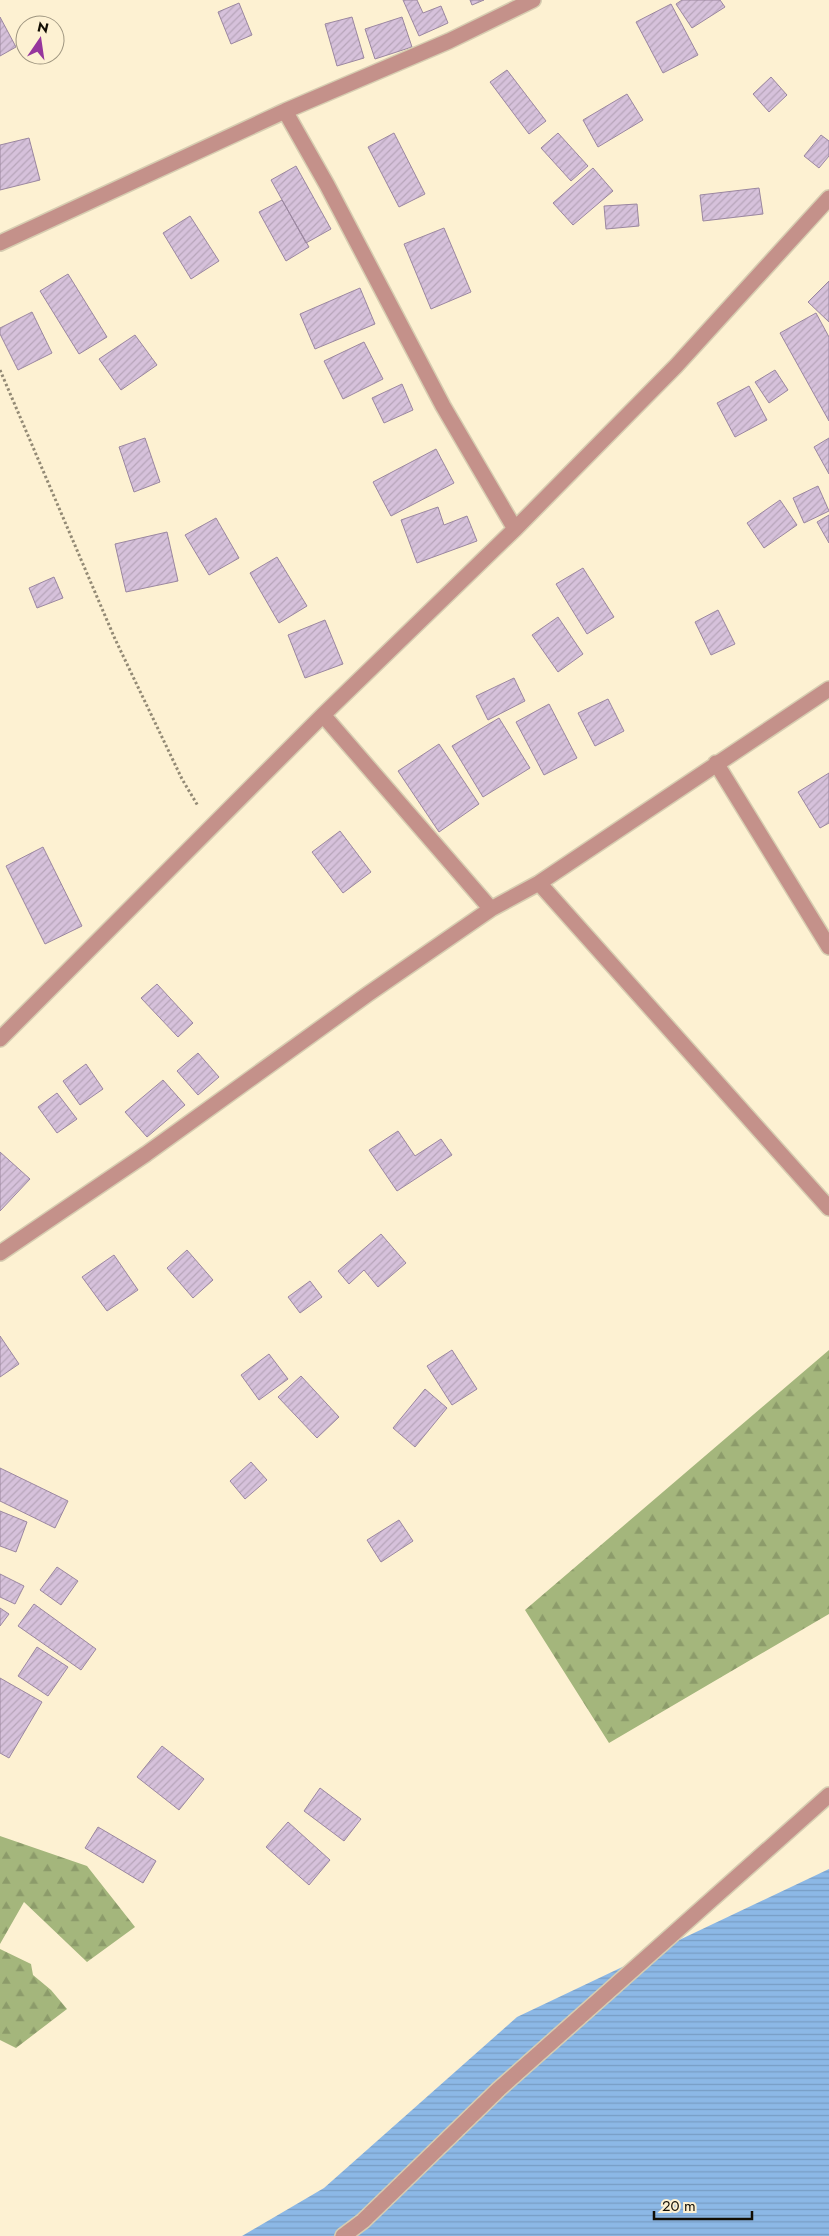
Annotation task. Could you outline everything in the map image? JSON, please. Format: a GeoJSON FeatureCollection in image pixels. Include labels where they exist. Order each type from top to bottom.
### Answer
{"type":"FeatureCollection","features":[{"type":"Feature","properties":{"kind":"street"},"geometry":{"type":"LineString","coordinates":[[0,243],[285,111],[449,41],[533,0]]}},
{"type":"Feature","properties":{"kind":"street"},"geometry":{"type":"LineString","coordinates":[[285,111],[332,194],[443,406],[515,529]]}},
{"type":"Feature","properties":{"kind":"street"},"geometry":{"type":"LineString","coordinates":[[0,1039],[323,715],[515,529],[676,366],[829,198]]}},
{"type":"Feature","properties":{"kind":"street"},"geometry":{"type":"LineString","coordinates":[[0,1253],[146,1154],[368,994],[490,909],[539,883],[829,689]]}},
{"type":"Feature","properties":{"kind":"street"},"geometry":{"type":"LineString","coordinates":[[323,715],[490,909]]}},
{"type":"Feature","properties":{"kind":"street"},"geometry":{"type":"LineString","coordinates":[[716,763],[829,947]]}},
{"type":"Feature","properties":{"kind":"street"},"geometry":{"type":"LineString","coordinates":[[539,883],[829,1208]]}},
{"type":"Feature","properties":{"kind":"street"},"geometry":{"type":"LineString","coordinates":[[343,2236],[363,2222],[498,2089],[829,1795]]}},
{"type":"Feature","properties":{"kind":"path"},"geometry":{"type":"LineString","coordinates":[[0,370],[115,639],[182,779],[211,827]]}},
{"type":"Feature","properties":{"kind":"green space"},"geometry":{"type":"Polygon","coordinates":[[[829,1350],[829,1614],[609,1743],[525,1610],[829,1350]]]}},
{"type":"Feature","properties":{"kind":"green space"},"geometry":{"type":"Polygon","coordinates":[[[0,1836],[87,1866],[135,1927],[87,1962],[24,1902],[0,1944],[0,1836]]]}},
{"type":"Feature","properties":{"kind":"green space"},"geometry":{"type":"Polygon","coordinates":[[[0,1949],[31,1964],[33,1975],[51,1990],[67,2009],[16,2048],[0,2040],[0,1949]]]}},
{"type":"Feature","properties":{"kind":"water"},"geometry":{"type":"Polygon","coordinates":[[[829,1869],[829,2236],[242,2236],[324,2188],[517,2017],[829,1869]]]}},
{"type":"Feature","properties":{"kind":"building"},"geometry":{"type":"Polygon","coordinates":[[[403,0],[417,0],[423,13],[441,6],[448,23],[419,36],[403,0]]]}},
{"type":"Feature","properties":{"kind":"building"},"geometry":{"type":"Polygon","coordinates":[[[470,0],[484,0],[472,5],[470,0]]]}},
{"type":"Feature","properties":{"kind":"building"},"geometry":{"type":"Polygon","coordinates":[[[682,0],[720,0],[725,7],[692,28],[676,4],[682,0]]]}},
{"type":"Feature","properties":{"kind":"building"},"geometry":{"type":"Polygon","coordinates":[[[239,3],[252,35],[231,44],[218,12],[239,3]]]}},
{"type":"Feature","properties":{"kind":"building"},"geometry":{"type":"Polygon","coordinates":[[[671,4],[698,55],[663,73],[636,22],[671,4]]]}},
{"type":"Feature","properties":{"kind":"building"},"geometry":{"type":"Polygon","coordinates":[[[0,17],[15,48],[0,56],[0,17]]]}},
{"type":"Feature","properties":{"kind":"building"},"geometry":{"type":"Polygon","coordinates":[[[352,17],[364,58],[337,66],[325,24],[352,17]]]}},
{"type":"Feature","properties":{"kind":"building"},"geometry":{"type":"Polygon","coordinates":[[[402,17],[412,47],[375,59],[365,29],[402,17]]]}},
{"type":"Feature","properties":{"kind":"building"},"geometry":{"type":"Polygon","coordinates":[[[507,70],[546,121],[529,134],[490,82],[507,70]]]}},
{"type":"Feature","properties":{"kind":"building"},"geometry":{"type":"Polygon","coordinates":[[[771,77],[787,95],[769,112],[753,94],[771,77]]]}},
{"type":"Feature","properties":{"kind":"building"},"geometry":{"type":"Polygon","coordinates":[[[627,94],[643,120],[598,147],[583,120],[627,94]]]}},
{"type":"Feature","properties":{"kind":"building"},"geometry":{"type":"Polygon","coordinates":[[[394,133],[425,194],[399,207],[368,147],[394,133]]]}},
{"type":"Feature","properties":{"kind":"building"},"geometry":{"type":"Polygon","coordinates":[[[558,133],[588,166],[571,181],[541,148],[558,133]]]}},
{"type":"Feature","properties":{"kind":"building"},"geometry":{"type":"Polygon","coordinates":[[[821,135],[829,141],[829,156],[819,168],[804,156],[821,135]]]}},
{"type":"Feature","properties":{"kind":"building"},"geometry":{"type":"Polygon","coordinates":[[[29,138],[40,180],[0,190],[0,145],[29,138]]]}},
{"type":"Feature","properties":{"kind":"building"},"geometry":{"type":"Polygon","coordinates":[[[296,166],[331,229],[306,243],[271,180],[296,166]]]}},
{"type":"Feature","properties":{"kind":"building"},"geometry":{"type":"Polygon","coordinates":[[[593,168],[613,191],[573,225],[553,203],[593,168]]]}},
{"type":"Feature","properties":{"kind":"building"},"geometry":{"type":"Polygon","coordinates":[[[759,188],[763,214],[703,221],[700,195],[759,188]]]}},
{"type":"Feature","properties":{"kind":"building"},"geometry":{"type":"Polygon","coordinates":[[[282,200],[309,247],[286,261],[259,212],[282,200]]]}},
{"type":"Feature","properties":{"kind":"building"},"geometry":{"type":"Polygon","coordinates":[[[637,204],[639,226],[606,229],[604,206],[637,204]]]}},
{"type":"Feature","properties":{"kind":"building"},"geometry":{"type":"Polygon","coordinates":[[[190,216],[219,261],[191,279],[163,233],[190,216]]]}},
{"type":"Feature","properties":{"kind":"building"},"geometry":{"type":"Polygon","coordinates":[[[444,228],[471,292],[431,309],[404,244],[444,228]]]}},
{"type":"Feature","properties":{"kind":"building"},"geometry":{"type":"Polygon","coordinates":[[[68,274],[107,337],[79,354],[40,291],[68,274]]]}},
{"type":"Feature","properties":{"kind":"building"},"geometry":{"type":"Polygon","coordinates":[[[829,281],[829,322],[808,302],[829,281]]]}},
{"type":"Feature","properties":{"kind":"building"},"geometry":{"type":"Polygon","coordinates":[[[360,288],[375,324],[315,349],[300,314],[360,288]]]}},
{"type":"Feature","properties":{"kind":"building"},"geometry":{"type":"Polygon","coordinates":[[[32,312],[52,353],[18,370],[0,334],[0,328],[32,312]]]}},
{"type":"Feature","properties":{"kind":"building"},"geometry":{"type":"Polygon","coordinates":[[[816,313],[829,337],[829,421],[780,333],[816,313]]]}},
{"type":"Feature","properties":{"kind":"building"},"geometry":{"type":"Polygon","coordinates":[[[135,335],[157,365],[121,390],[99,359],[135,335]]]}},
{"type":"Feature","properties":{"kind":"building"},"geometry":{"type":"Polygon","coordinates":[[[364,342],[383,379],[343,399],[324,361],[364,342]]]}},
{"type":"Feature","properties":{"kind":"building"},"geometry":{"type":"Polygon","coordinates":[[[775,370],[788,390],[769,403],[755,382],[775,370]]]}},
{"type":"Feature","properties":{"kind":"building"},"geometry":{"type":"Polygon","coordinates":[[[402,384],[413,410],[384,423],[372,398],[402,384]]]}},
{"type":"Feature","properties":{"kind":"building"},"geometry":{"type":"Polygon","coordinates":[[[749,386],[767,420],[735,437],[717,403],[749,386]]]}},
{"type":"Feature","properties":{"kind":"building"},"geometry":{"type":"Polygon","coordinates":[[[145,438],[160,482],[134,492],[119,447],[145,438]]]}},
{"type":"Feature","properties":{"kind":"building"},"geometry":{"type":"Polygon","coordinates":[[[829,438],[829,474],[814,447],[829,438]]]}},
{"type":"Feature","properties":{"kind":"building"},"geometry":{"type":"Polygon","coordinates":[[[436,449],[454,483],[391,516],[373,482],[436,449]]]}},
{"type":"Feature","properties":{"kind":"building"},"geometry":{"type":"Polygon","coordinates":[[[818,486],[829,511],[804,523],[793,498],[818,486]]]}},
{"type":"Feature","properties":{"kind":"building"},"geometry":{"type":"Polygon","coordinates":[[[780,500],[797,525],[764,548],[747,523],[780,500]]]}},
{"type":"Feature","properties":{"kind":"building"},"geometry":{"type":"Polygon","coordinates":[[[438,507],[444,525],[467,516],[477,541],[417,563],[401,520],[438,507]]]}},
{"type":"Feature","properties":{"kind":"building"},"geometry":{"type":"Polygon","coordinates":[[[829,515],[829,543],[817,522],[829,515]]]}},
{"type":"Feature","properties":{"kind":"building"},"geometry":{"type":"Polygon","coordinates":[[[216,518],[239,558],[209,575],[185,535],[216,518]]]}},
{"type":"Feature","properties":{"kind":"building"},"geometry":{"type":"Polygon","coordinates":[[[167,532],[178,581],[126,592],[115,544],[167,532]]]}},
{"type":"Feature","properties":{"kind":"building"},"geometry":{"type":"Polygon","coordinates":[[[277,557],[307,606],[279,623],[250,573],[277,557]]]}},
{"type":"Feature","properties":{"kind":"building"},"geometry":{"type":"Polygon","coordinates":[[[583,568],[614,617],[587,634],[556,584],[583,568]]]}},
{"type":"Feature","properties":{"kind":"building"},"geometry":{"type":"Polygon","coordinates":[[[54,577],[63,598],[37,608],[29,588],[54,577]]]}},
{"type":"Feature","properties":{"kind":"building"},"geometry":{"type":"Polygon","coordinates":[[[718,610],[735,644],[711,655],[695,622],[718,610]]]}},
{"type":"Feature","properties":{"kind":"building"},"geometry":{"type":"Polygon","coordinates":[[[558,617],[583,654],[558,672],[532,635],[558,617]]]}},
{"type":"Feature","properties":{"kind":"building"},"geometry":{"type":"Polygon","coordinates":[[[325,620],[343,664],[305,678],[288,635],[325,620]]]}},
{"type":"Feature","properties":{"kind":"building"},"geometry":{"type":"Polygon","coordinates":[[[514,678],[525,701],[488,720],[476,696],[514,678]]]}},
{"type":"Feature","properties":{"kind":"building"},"geometry":{"type":"Polygon","coordinates":[[[608,699],[624,731],[595,746],[578,713],[608,699]]]}},
{"type":"Feature","properties":{"kind":"building"},"geometry":{"type":"Polygon","coordinates":[[[549,704],[577,758],[544,775],[516,722],[549,704]]]}},
{"type":"Feature","properties":{"kind":"building"},"geometry":{"type":"Polygon","coordinates":[[[499,718],[530,768],[483,797],[452,746],[499,718]]]}},
{"type":"Feature","properties":{"kind":"building"},"geometry":{"type":"Polygon","coordinates":[[[439,744],[479,804],[439,832],[398,771],[439,744]]]}},
{"type":"Feature","properties":{"kind":"building"},"geometry":{"type":"Polygon","coordinates":[[[829,773],[829,823],[820,828],[798,792],[829,773]]]}},
{"type":"Feature","properties":{"kind":"building"},"geometry":{"type":"Polygon","coordinates":[[[340,831],[371,872],[343,893],[312,852],[340,831]]]}},
{"type":"Feature","properties":{"kind":"building"},"geometry":{"type":"Polygon","coordinates":[[[43,847],[82,926],[45,944],[6,866],[43,847]]]}},
{"type":"Feature","properties":{"kind":"building"},"geometry":{"type":"Polygon","coordinates":[[[157,984],[193,1023],[178,1037],[141,998],[157,984]]]}},
{"type":"Feature","properties":{"kind":"building"},"geometry":{"type":"Polygon","coordinates":[[[198,1053],[219,1077],[198,1095],[177,1071],[198,1053]]]}},
{"type":"Feature","properties":{"kind":"building"},"geometry":{"type":"Polygon","coordinates":[[[86,1064],[103,1089],[80,1105],[63,1081],[86,1064]]]}},
{"type":"Feature","properties":{"kind":"building"},"geometry":{"type":"Polygon","coordinates":[[[163,1080],[185,1105],[147,1137],[125,1112],[163,1080]]]}},
{"type":"Feature","properties":{"kind":"building"},"geometry":{"type":"Polygon","coordinates":[[[57,1093],[77,1119],[57,1133],[38,1107],[57,1093]]]}},
{"type":"Feature","properties":{"kind":"building"},"geometry":{"type":"Polygon","coordinates":[[[398,1131],[415,1156],[441,1139],[452,1155],[397,1191],[369,1150],[398,1131]]]}},
{"type":"Feature","properties":{"kind":"building"},"geometry":{"type":"Polygon","coordinates":[[[0,1152],[30,1179],[0,1211],[0,1152]]]}},
{"type":"Feature","properties":{"kind":"building"},"geometry":{"type":"Polygon","coordinates":[[[381,1234],[406,1263],[378,1287],[364,1270],[349,1284],[338,1271],[381,1234]]]}},
{"type":"Feature","properties":{"kind":"building"},"geometry":{"type":"Polygon","coordinates":[[[187,1250],[213,1280],[193,1298],[167,1268],[187,1250]]]}},
{"type":"Feature","properties":{"kind":"building"},"geometry":{"type":"Polygon","coordinates":[[[114,1255],[138,1290],[107,1311],[82,1277],[114,1255]]]}},
{"type":"Feature","properties":{"kind":"building"},"geometry":{"type":"Polygon","coordinates":[[[310,1281],[322,1297],[300,1313],[288,1297],[310,1281]]]}},
{"type":"Feature","properties":{"kind":"building"},"geometry":{"type":"Polygon","coordinates":[[[0,1336],[19,1364],[0,1377],[0,1336]]]}},
{"type":"Feature","properties":{"kind":"building"},"geometry":{"type":"Polygon","coordinates":[[[452,1350],[477,1389],[452,1405],[427,1366],[452,1350]]]}},
{"type":"Feature","properties":{"kind":"building"},"geometry":{"type":"Polygon","coordinates":[[[269,1354],[288,1379],[259,1400],[241,1375],[269,1354]]]}},
{"type":"Feature","properties":{"kind":"building"},"geometry":{"type":"Polygon","coordinates":[[[301,1376],[339,1417],[317,1438],[278,1397],[301,1376]]]}},
{"type":"Feature","properties":{"kind":"building"},"geometry":{"type":"Polygon","coordinates":[[[425,1389],[447,1408],[415,1447],[393,1428],[425,1389]]]}},
{"type":"Feature","properties":{"kind":"building"},"geometry":{"type":"Polygon","coordinates":[[[251,1462],[267,1480],[245,1499],[230,1481],[251,1462]]]}},
{"type":"Feature","properties":{"kind":"building"},"geometry":{"type":"Polygon","coordinates":[[[0,1468],[68,1501],[55,1528],[0,1501],[0,1468]]]}},
{"type":"Feature","properties":{"kind":"building"},"geometry":{"type":"Polygon","coordinates":[[[0,1511],[27,1522],[16,1552],[0,1546],[0,1511]]]}},
{"type":"Feature","properties":{"kind":"building"},"geometry":{"type":"Polygon","coordinates":[[[399,1520],[413,1541],[381,1562],[367,1540],[399,1520]]]}},
{"type":"Feature","properties":{"kind":"building"},"geometry":{"type":"Polygon","coordinates":[[[57,1567],[78,1581],[61,1605],[40,1590],[57,1567]]]}},
{"type":"Feature","properties":{"kind":"building"},"geometry":{"type":"Polygon","coordinates":[[[0,1574],[24,1586],[15,1604],[0,1597],[0,1574]]]}},
{"type":"Feature","properties":{"kind":"building"},"geometry":{"type":"Polygon","coordinates":[[[34,1604],[96,1649],[81,1670],[18,1626],[34,1604]]]}},
{"type":"Feature","properties":{"kind":"building"},"geometry":{"type":"Polygon","coordinates":[[[0,1608],[9,1614],[0,1626],[0,1608]]]}},
{"type":"Feature","properties":{"kind":"building"},"geometry":{"type":"Polygon","coordinates":[[[37,1647],[68,1667],[48,1696],[18,1676],[37,1647]]]}},
{"type":"Feature","properties":{"kind":"building"},"geometry":{"type":"Polygon","coordinates":[[[0,1678],[42,1702],[9,1758],[0,1753],[0,1678]]]}},
{"type":"Feature","properties":{"kind":"building"},"geometry":{"type":"Polygon","coordinates":[[[162,1746],[204,1779],[179,1810],[137,1777],[162,1746]]]}},
{"type":"Feature","properties":{"kind":"building"},"geometry":{"type":"Polygon","coordinates":[[[320,1788],[361,1819],[344,1841],[304,1811],[320,1788]]]}},
{"type":"Feature","properties":{"kind":"building"},"geometry":{"type":"Polygon","coordinates":[[[288,1822],[330,1860],[309,1885],[266,1847],[288,1822]]]}},
{"type":"Feature","properties":{"kind":"building"},"geometry":{"type":"Polygon","coordinates":[[[98,1827],[156,1861],[143,1883],[85,1848],[98,1827]]]}}]}
